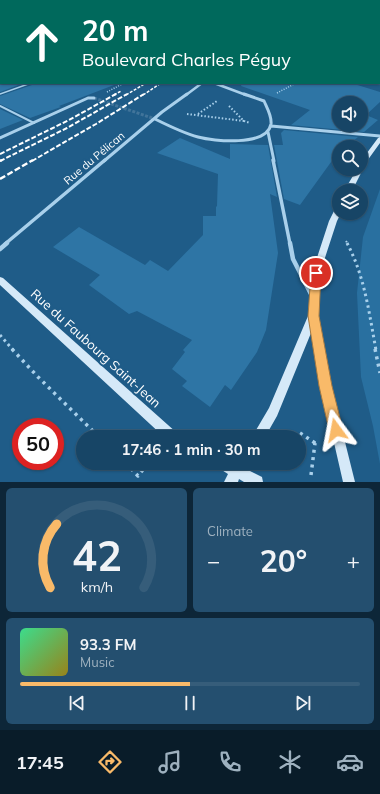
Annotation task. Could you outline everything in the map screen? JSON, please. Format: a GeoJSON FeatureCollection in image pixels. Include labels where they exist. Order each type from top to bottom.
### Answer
{"type":"FeatureCollection","features":[{"type":"Feature","properties":{"kind":"main road"},"geometry":{"type":"LineString","coordinates":[[368,156],[380,138]]}},
{"type":"Feature","properties":{"kind":"main road"},"geometry":{"type":"LineString","coordinates":[[333,221],[316,273],[313,298],[313,316],[326,386],[349,482]]}},
{"type":"Feature","properties":{"kind":"main road","name":"Rue du Faubourg Saint-Jean"},"geometry":{"type":"LineString","coordinates":[[0,280],[165,430]]}},
{"type":"Feature","properties":{"kind":"main road"},"geometry":{"type":"LineString","coordinates":[[262,430],[273,412],[313,316]]}},
{"type":"Feature","properties":{"kind":"main road"},"geometry":{"type":"LineString","coordinates":[[237,472],[257,482]]}},
{"type":"Feature","properties":{"kind":"street","name":"Rue du Pélican"},"geometry":{"type":"LineString","coordinates":[[0,250],[162,112],[201,84]]}},
{"type":"Feature","properties":{"kind":"street"},"geometry":{"type":"LineString","coordinates":[[155,119],[198,137],[212,140],[227,141],[257,138],[268,131],[271,126],[269,110],[264,101],[217,84]]}},
{"type":"Feature","properties":{"kind":"street"},"geometry":{"type":"LineString","coordinates":[[0,138],[88,98],[94,98]]}},
{"type":"Feature","properties":{"kind":"street"},"geometry":{"type":"LineString","coordinates":[[271,126],[380,138]]}},
{"type":"Feature","properties":{"kind":"street"},"geometry":{"type":"LineString","coordinates":[[268,131],[293,259],[313,298]]}},
{"type":"Feature","properties":{"kind":"lane"},"geometry":{"type":"LineString","coordinates":[[0,94],[27,84]]}},
{"type":"Feature","properties":{"kind":"lane"},"geometry":{"type":"LineString","coordinates":[[0,106],[34,123]]}},
{"type":"Feature","properties":{"kind":"path"},"geometry":{"type":"LineString","coordinates":[[264,101],[294,84]]}},
{"type":"Feature","properties":{"kind":"path"},"geometry":{"type":"LineString","coordinates":[[198,114],[221,99],[224,86]]}},
{"type":"Feature","properties":{"kind":"path"},"geometry":{"type":"LineString","coordinates":[[221,99],[244,121]]}},
{"type":"Feature","properties":{"kind":"path"},"geometry":{"type":"LineString","coordinates":[[162,112],[198,114],[244,121],[268,131]]}},
{"type":"Feature","properties":{"kind":"path"},"geometry":{"type":"LineString","coordinates":[[333,221],[354,253],[368,302],[380,373]]}},
{"type":"Feature","properties":{"kind":"path"},"geometry":{"type":"LineString","coordinates":[[0,335],[38,377],[92,430]]}},
{"type":"Feature","properties":{"kind":"path"},"geometry":{"type":"LineString","coordinates":[[306,437],[315,443],[328,445]]}},
{"type":"Feature","properties":{"kind":"path"},"geometry":{"type":"LineString","coordinates":[[311,475],[315,443]]}},
{"type":"Feature","properties":{"kind":"path"},"geometry":{"type":"LineString","coordinates":[[132,470],[138,476],[143,470]]}},
{"type":"Feature","properties":{"kind":"shaded area"},"geometry":{"type":"Polygon","coordinates":[[[380,189],[380,464],[373,426],[361,377],[357,293],[363,237],[380,189]]]}},
{"type":"Feature","properties":{"kind":"building"},"geometry":{"type":"Polygon","coordinates":[[[0,84],[21,84],[0,92],[0,84]]]}},
{"type":"Feature","properties":{"kind":"building"},"geometry":{"type":"Polygon","coordinates":[[[114,84],[59,106],[61,107],[30,118],[0,104],[0,96],[32,85],[114,84]]]}},
{"type":"Feature","properties":{"kind":"building"},"geometry":{"type":"Polygon","coordinates":[[[242,84],[354,84],[380,92],[380,102],[368,113],[368,96],[332,96],[332,129],[291,125],[310,110],[241,86],[242,84]]]}},
{"type":"Feature","properties":{"kind":"building"},"geometry":{"type":"Polygon","coordinates":[[[0,109],[23,120],[0,129],[0,109]]]}},
{"type":"Feature","properties":{"kind":"building"},"geometry":{"type":"Polygon","coordinates":[[[368,116],[378,120],[368,129],[368,116]]]}},
{"type":"Feature","properties":{"kind":"building"},"geometry":{"type":"Polygon","coordinates":[[[284,130],[358,137],[354,140],[332,140],[332,161],[300,205],[284,199],[274,145],[283,145],[281,133],[284,130]]]}},
{"type":"Feature","properties":{"kind":"building"},"geometry":{"type":"Polygon","coordinates":[[[180,138],[230,159],[230,144],[268,145],[277,197],[270,194],[278,253],[266,330],[257,352],[231,390],[225,385],[210,407],[182,386],[187,381],[172,369],[185,352],[183,350],[192,340],[137,311],[129,314],[89,285],[100,275],[53,247],[79,227],[145,265],[150,260],[168,271],[203,235],[203,216],[216,216],[217,206],[218,174],[157,153],[180,138]]]}},
{"type":"Feature","properties":{"kind":"tunnel"},"geometry":{"type":"LineString","coordinates":[[94,98],[155,119]]}},
{"type":"Feature","properties":{"kind":"railway"},"geometry":{"type":"LineString","coordinates":[[126,95],[144,84]]}},
{"type":"Feature","properties":{"kind":"railway"},"geometry":{"type":"LineString","coordinates":[[143,95],[160,84]]}},
{"type":"Feature","properties":{"kind":"railway"},"geometry":{"type":"LineString","coordinates":[[114,95],[121,91]]}},
{"type":"Feature","properties":{"kind":"railway"},"geometry":{"type":"LineString","coordinates":[[0,154],[69,120],[116,94]]}},
{"type":"Feature","properties":{"kind":"railway"},"geometry":{"type":"LineString","coordinates":[[2,160],[0,161],[67,128],[127,94]]}},
{"type":"Feature","properties":{"kind":"railway"},"geometry":{"type":"LineString","coordinates":[[32,161],[144,94]]}},
{"type":"Feature","properties":{"kind":"railway"},"geometry":{"type":"LineString","coordinates":[[0,179],[33,160]]}},
{"type":"Feature","properties":{"kind":"route"},"geometry":{"type":"LineString","coordinates":[[316,273],[313,298],[313,316],[336,430]]}}]}
